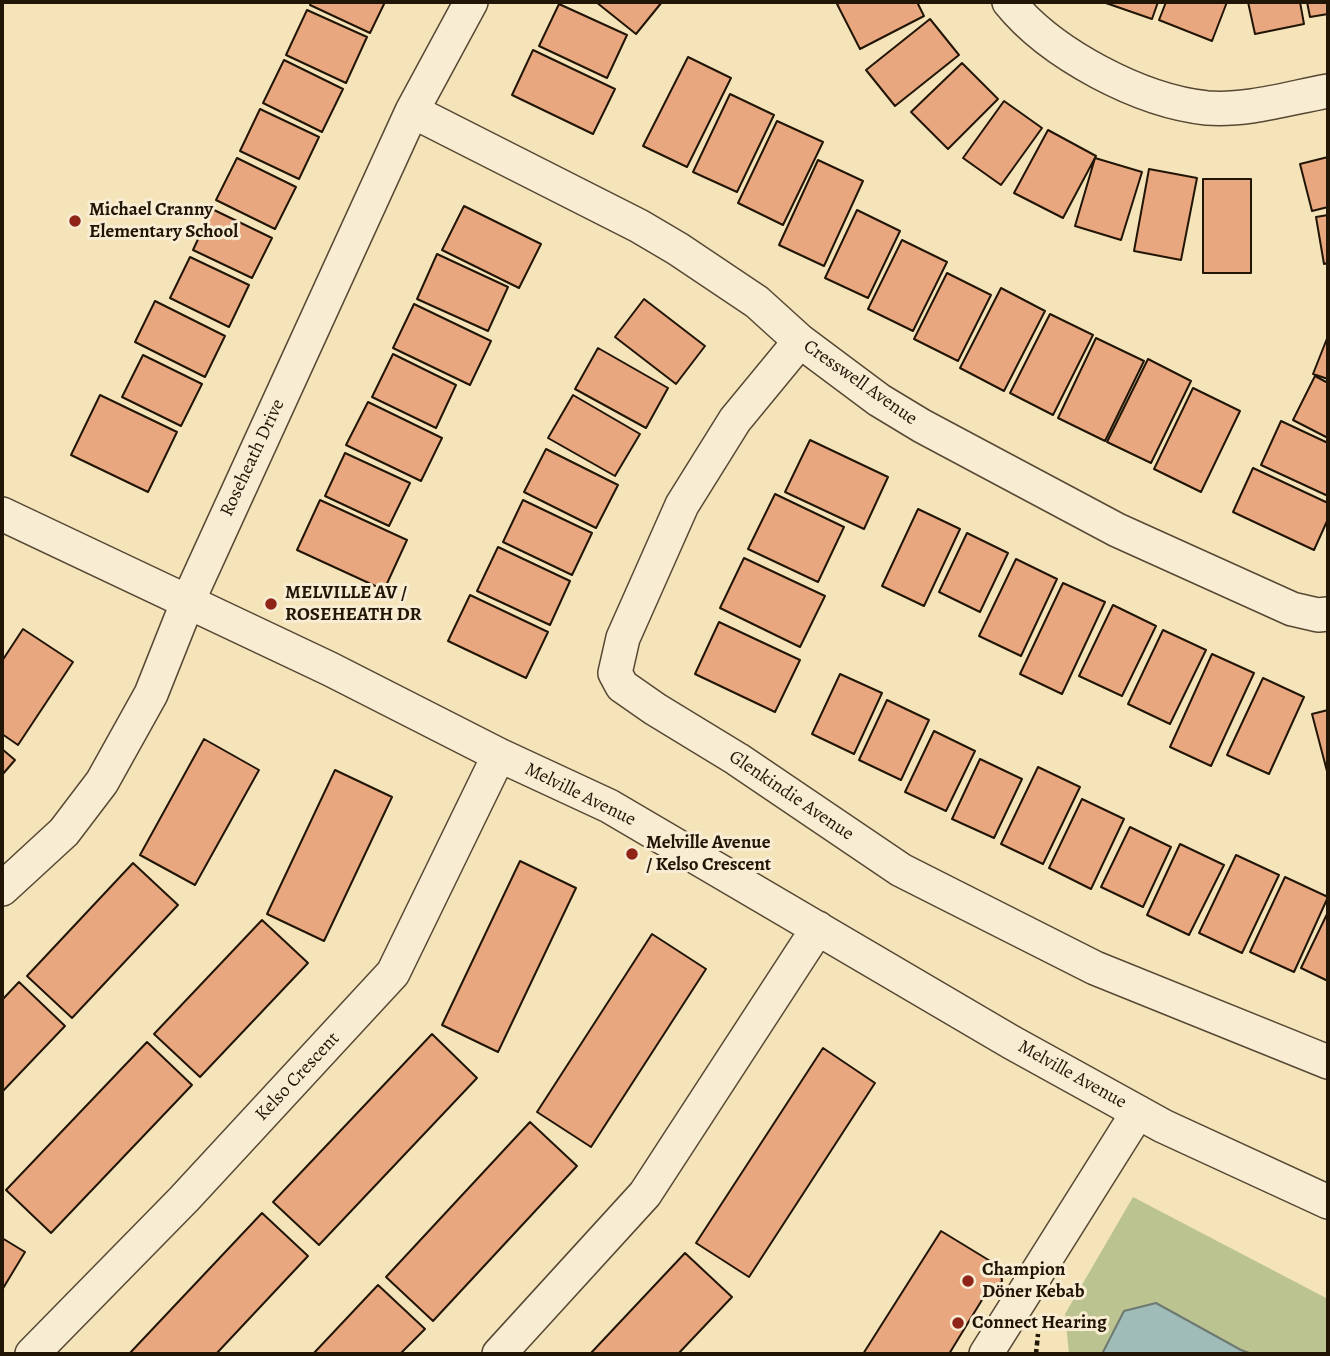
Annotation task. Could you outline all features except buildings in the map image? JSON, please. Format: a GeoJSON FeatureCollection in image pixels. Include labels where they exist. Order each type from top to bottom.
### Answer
{"type":"FeatureCollection","features":[{"type":"Feature","properties":{"kind":"street","name":"Roseheath Drive"},"geometry":{"type":"LineString","coordinates":[[2,889],[64,832],[102,782],[151,694],[187,601],[412,111],[471,2]]}},
{"type":"Feature","properties":{"kind":"street"},"geometry":{"type":"LineString","coordinates":[[1009,2],[1020,16],[1073,58],[1167,101],[1209,108],[1259,105],[1328,91]]}},
{"type":"Feature","properties":{"kind":"street","name":"Cresswell Avenue"},"geometry":{"type":"LineString","coordinates":[[412,111],[649,232],[757,302],[800,341],[879,400],[922,426],[1117,530],[1292,610],[1328,614]]}},
{"type":"Feature","properties":{"kind":"street","name":"Glenkindie Avenue"},"geometry":{"type":"LineString","coordinates":[[800,341],[735,420],[682,505],[622,638],[615,673],[622,686],[737,759],[901,870],[1095,968],[1328,1062]]}},
{"type":"Feature","properties":{"kind":"street","name":"Melville Avenue"},"geometry":{"type":"LineString","coordinates":[[2,514],[330,669],[499,755],[609,806],[999,1035],[1138,1112],[1328,1202]]}},
{"type":"Feature","properties":{"kind":"street","name":"Kelso Crescent"},"geometry":{"type":"LineString","coordinates":[[32,1354],[184,1199],[393,973],[499,755]]}},
{"type":"Feature","properties":{"kind":"street"},"geometry":{"type":"LineString","coordinates":[[499,1354],[645,1194],[818,928]]}},
{"type":"Feature","properties":{"kind":"street"},"geometry":{"type":"LineString","coordinates":[[986,1354],[1138,1112]]}},
{"type":"Feature","properties":{"kind":"green space"},"geometry":{"type":"Polygon","coordinates":[[[1133,1197],[1328,1299],[1328,1354],[1069,1354],[1065,1314],[1133,1197]]]}},
{"type":"Feature","properties":{"kind":"water"},"geometry":{"type":"Polygon","coordinates":[[[1156,1303],[1252,1354],[1102,1354],[1124,1311],[1156,1303]]]}},
{"type":"Feature","properties":{"kind":"place","name":"Michael Cranny Elementary School"},"geometry":{"type":"Point","coordinates":[75,221]}},
{"type":"Feature","properties":{"kind":"place","name":"MELVILLE AV / ROSEHEATH DR"},"geometry":{"type":"Point","coordinates":[271,604]}},
{"type":"Feature","properties":{"kind":"place","name":"Melville Avenue / Kelso Crescent"},"geometry":{"type":"Point","coordinates":[632,854]}},
{"type":"Feature","properties":{"kind":"place","name":"Champion Döner Kebab"},"geometry":{"type":"Point","coordinates":[968,1281]}},
{"type":"Feature","properties":{"kind":"place","name":"Connect Hearing"},"geometry":{"type":"Point","coordinates":[958,1323]}}]}
